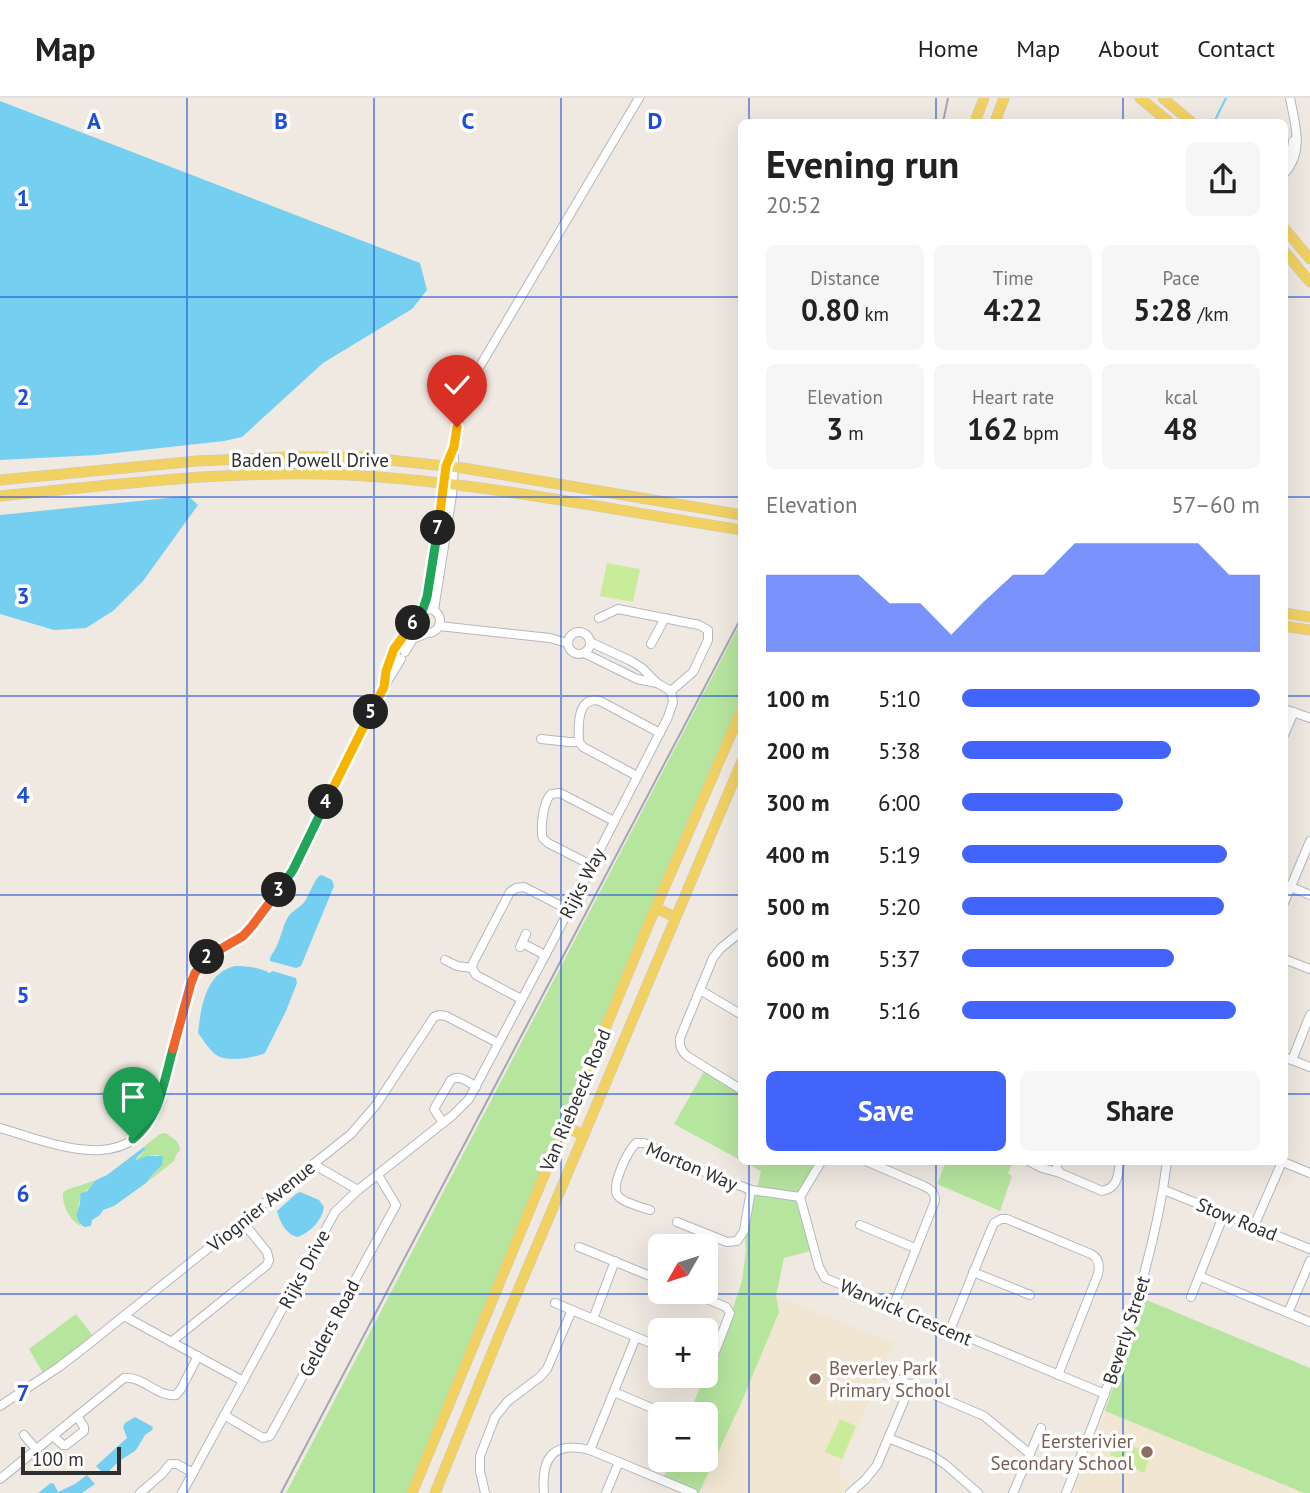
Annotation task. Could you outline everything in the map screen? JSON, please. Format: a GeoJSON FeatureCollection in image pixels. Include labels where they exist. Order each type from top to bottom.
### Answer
{"type":"FeatureCollection","features":[{"type":"Feature","properties":{"kind":"main road"},"geometry":{"type":"LineString","coordinates":[[976,119],[984,98]]}},
{"type":"Feature","properties":{"kind":"main road"},"geometry":{"type":"LineString","coordinates":[[996,119],[1004,98]]}},
{"type":"Feature","properties":{"kind":"main road"},"geometry":{"type":"LineString","coordinates":[[1140,98],[1165,119]]}},
{"type":"Feature","properties":{"kind":"main road"},"geometry":{"type":"LineString","coordinates":[[1163,98],[1188,119]]}},
{"type":"Feature","properties":{"kind":"main road"},"geometry":{"type":"LineString","coordinates":[[1288,233],[1310,260]]}},
{"type":"Feature","properties":{"kind":"main road"},"geometry":{"type":"LineString","coordinates":[[1288,256],[1310,282]]}},
{"type":"Feature","properties":{"kind":"main road","name":"Baden Powell Drive"},"geometry":{"type":"LineString","coordinates":[[0,480],[197,461],[362,457],[450,466],[738,514]]}},
{"type":"Feature","properties":{"kind":"main road","name":"Baden Powell Drive"},"geometry":{"type":"LineString","coordinates":[[0,496],[212,475],[348,475],[448,484],[738,529]]}},
{"type":"Feature","properties":{"kind":"main road"},"geometry":{"type":"LineString","coordinates":[[1288,614],[1310,617]]}},
{"type":"Feature","properties":{"kind":"main road"},"geometry":{"type":"LineString","coordinates":[[1288,627],[1310,630]]}},
{"type":"Feature","properties":{"kind":"main road","name":"Van Riebeeck Road"},"geometry":{"type":"LineString","coordinates":[[412,1493],[564,1126],[738,718]]}},
{"type":"Feature","properties":{"kind":"main road","name":"Van Riebeeck Road"},"geometry":{"type":"LineString","coordinates":[[435,1493],[738,770]]}},
{"type":"Feature","properties":{"kind":"main road"},"geometry":{"type":"LineString","coordinates":[[656,908],[675,917]]}},
{"type":"Feature","properties":{"kind":"main road"},"geometry":{"type":"LineString","coordinates":[[564,1126],[583,1135]]}},
{"type":"Feature","properties":{"kind":"main road"},"geometry":{"type":"LineString","coordinates":[[477,1338],[494,1347]]}},
{"type":"Feature","properties":{"kind":"street"},"geometry":{"type":"LineString","coordinates":[[434,610],[450,466],[467,388],[639,98]]}},
{"type":"Feature","properties":{"kind":"street"},"geometry":{"type":"LineString","coordinates":[[1288,171],[1296,153],[1297,134],[1290,98]]}},
{"type":"Feature","properties":{"kind":"street"},"geometry":{"type":"LineString","coordinates":[[1288,155],[1292,148],[1294,120]]}},
{"type":"Feature","properties":{"kind":"street"},"geometry":{"type":"LineString","coordinates":[[384,687],[386,671],[394,649],[417,613],[423,609],[427,597],[448,484]]}},
{"type":"Feature","properties":{"kind":"street"},"geometry":{"type":"LineString","coordinates":[[590,642],[642,668],[657,683],[671,691],[693,672],[709,635],[708,630],[699,625],[618,608],[598,618]]}},
{"type":"Feature","properties":{"kind":"street"},"geometry":{"type":"LineString","coordinates":[[0,1128],[71,1149],[94,1151],[122,1146],[144,1129],[157,1106],[195,973],[208,956],[243,936],[293,870],[384,687],[413,639],[434,631],[439,626],[439,615],[434,610],[423,609]]}},
{"type":"Feature","properties":{"kind":"street"},"geometry":{"type":"LineString","coordinates":[[651,644],[664,618]]}},
{"type":"Feature","properties":{"kind":"street"},"geometry":{"type":"LineString","coordinates":[[415,620],[420,630],[427,633]]}},
{"type":"Feature","properties":{"kind":"street"},"geometry":{"type":"LineString","coordinates":[[439,626],[550,638],[568,643]]}},
{"type":"Feature","properties":{"kind":"street"},"geometry":{"type":"LineString","coordinates":[[584,653],[590,642],[586,634],[579,631],[572,633],[568,647],[573,652],[584,653],[637,679],[657,683]]}},
{"type":"Feature","properties":{"kind":"street"},"geometry":{"type":"LineString","coordinates":[[613,667],[619,655]]}},
{"type":"Feature","properties":{"kind":"street","name":"Rijks Way"},"geometry":{"type":"LineString","coordinates":[[476,1087],[660,733],[671,710],[671,691]]}},
{"type":"Feature","properties":{"kind":"street"},"geometry":{"type":"LineString","coordinates":[[637,776],[583,747],[579,742],[584,703],[592,699],[600,701],[660,733]]}},
{"type":"Feature","properties":{"kind":"street"},"geometry":{"type":"LineString","coordinates":[[1288,710],[1310,718]]}},
{"type":"Feature","properties":{"kind":"street"},"geometry":{"type":"LineString","coordinates":[[1288,726],[1294,712]]}},
{"type":"Feature","properties":{"kind":"street"},"geometry":{"type":"LineString","coordinates":[[541,739],[579,742]]}},
{"type":"Feature","properties":{"kind":"street"},"geometry":{"type":"LineString","coordinates":[[592,865],[545,841],[542,833],[545,800],[551,794],[560,793],[614,821]]}},
{"type":"Feature","properties":{"kind":"street"},"geometry":{"type":"LineString","coordinates":[[1310,841],[1288,885],[1310,895]]}},
{"type":"Feature","properties":{"kind":"street"},"geometry":{"type":"LineString","coordinates":[[521,999],[476,975],[472,968],[510,892],[524,887],[569,910]]}},
{"type":"Feature","properties":{"kind":"street"},"geometry":{"type":"LineString","coordinates":[[738,938],[715,955],[680,1038],[680,1048],[687,1056],[738,1088]]}},
{"type":"Feature","properties":{"kind":"street"},"geometry":{"type":"LineString","coordinates":[[523,941],[545,955]]}},
{"type":"Feature","properties":{"kind":"street"},"geometry":{"type":"LineString","coordinates":[[445,960],[457,966],[472,968]]}},
{"type":"Feature","properties":{"kind":"street"},"geometry":{"type":"LineString","coordinates":[[1288,961],[1310,970]]}},
{"type":"Feature","properties":{"kind":"street"},"geometry":{"type":"LineString","coordinates":[[700,990],[738,1013]]}},
{"type":"Feature","properties":{"kind":"street"},"geometry":{"type":"LineString","coordinates":[[1310,1015],[1288,1058],[1310,1067]]}},
{"type":"Feature","properties":{"kind":"street","name":"Viognier Avenue"},"geometry":{"type":"LineString","coordinates":[[0,1405],[59,1367],[351,1134],[376,1105],[434,1017],[446,1016],[498,1043]]}},
{"type":"Feature","properties":{"kind":"street"},"geometry":{"type":"LineString","coordinates":[[443,1123],[434,1109],[451,1080],[460,1078],[476,1087]]}},
{"type":"Feature","properties":{"kind":"street","name":"Rijks Drive"},"geometry":{"type":"LineString","coordinates":[[182,1493],[332,1215],[358,1190],[462,1107],[476,1087]]}},
{"type":"Feature","properties":{"kind":"street","name":"Morton Way"},"geometry":{"type":"LineString","coordinates":[[650,1210],[621,1199],[616,1194],[615,1186],[629,1150],[636,1143],[645,1143],[695,1168],[751,1190],[800,1197]]}},
{"type":"Feature","properties":{"kind":"street"},"geometry":{"type":"LineString","coordinates":[[313,1164],[358,1190]]}},
{"type":"Feature","properties":{"kind":"street"},"geometry":{"type":"LineString","coordinates":[[1288,1164],[1310,1173]]}},
{"type":"Feature","properties":{"kind":"street"},"geometry":{"type":"LineString","coordinates":[[800,1197],[819,1165]]}},
{"type":"Feature","properties":{"kind":"street"},"geometry":{"type":"LineString","coordinates":[[875,1165],[925,1186],[933,1192],[935,1201],[892,1307]]}},
{"type":"Feature","properties":{"kind":"street"},"geometry":{"type":"LineString","coordinates":[[1036,1165],[1102,1191],[1115,1184],[1119,1165]]}},
{"type":"Feature","properties":{"kind":"street"},"geometry":{"type":"LineString","coordinates":[[1057,1165],[1060,1173]]}},
{"type":"Feature","properties":{"kind":"street","name":"Beverly Street"},"geometry":{"type":"LineString","coordinates":[[1066,1493],[1105,1394],[1142,1285],[1164,1190],[1167,1165]]}},
{"type":"Feature","properties":{"kind":"street"},"geometry":{"type":"LineString","coordinates":[[1254,1226],[1282,1165]]}},
{"type":"Feature","properties":{"kind":"street","name":"Gelders Road"},"geometry":{"type":"LineString","coordinates":[[224,1415],[263,1438],[270,1436],[396,1205],[378,1175]]}},
{"type":"Feature","properties":{"kind":"street"},"geometry":{"type":"LineString","coordinates":[[677,1222],[727,1242],[737,1241],[744,1231],[751,1190]]}},
{"type":"Feature","properties":{"kind":"street","name":"Stow Road"},"geometry":{"type":"LineString","coordinates":[[1164,1190],[1310,1249]]}},
{"type":"Feature","properties":{"kind":"street","name":"Warwick Crescent"},"geometry":{"type":"LineString","coordinates":[[800,1197],[819,1267],[825,1278],[1105,1394]]}},
{"type":"Feature","properties":{"kind":"street"},"geometry":{"type":"LineString","coordinates":[[1191,1297],[1224,1214]]}},
{"type":"Feature","properties":{"kind":"street"},"geometry":{"type":"LineString","coordinates":[[950,1330],[994,1223],[1007,1219],[1091,1254],[1097,1258],[1100,1266],[1058,1375]]}},
{"type":"Feature","properties":{"kind":"street"},"geometry":{"type":"LineString","coordinates":[[172,1342],[267,1265],[267,1252],[242,1221]]}},
{"type":"Feature","properties":{"kind":"street"},"geometry":{"type":"LineString","coordinates":[[860,1225],[915,1248]]}},
{"type":"Feature","properties":{"kind":"street"},"geometry":{"type":"LineString","coordinates":[[579,1247],[648,1274]]}},
{"type":"Feature","properties":{"kind":"street"},"geometry":{"type":"LineString","coordinates":[[593,1319],[615,1261]]}},
{"type":"Feature","properties":{"kind":"street"},"geometry":{"type":"LineString","coordinates":[[1288,1313],[1310,1261]]}},
{"type":"Feature","properties":{"kind":"street"},"geometry":{"type":"LineString","coordinates":[[974,1272],[1030,1296]]}},
{"type":"Feature","properties":{"kind":"street"},"geometry":{"type":"LineString","coordinates":[[1199,1276],[1310,1322]]}},
{"type":"Feature","properties":{"kind":"street"},"geometry":{"type":"LineString","coordinates":[[555,1303],[648,1342]]}},
{"type":"Feature","properties":{"kind":"street"},"geometry":{"type":"LineString","coordinates":[[718,1304],[726,1307],[730,1313],[718,1344]]}},
{"type":"Feature","properties":{"kind":"street"},"geometry":{"type":"LineString","coordinates":[[485,1493],[480,1456],[495,1417],[508,1401],[547,1369],[572,1310]]}},
{"type":"Feature","properties":{"kind":"street"},"geometry":{"type":"LineString","coordinates":[[124,1316],[243,1381]]}},
{"type":"Feature","properties":{"kind":"street"},"geometry":{"type":"LineString","coordinates":[[590,1450],[636,1337]]}},
{"type":"Feature","properties":{"kind":"street"},"geometry":{"type":"LineString","coordinates":[[0,1479],[128,1377],[167,1395],[176,1395],[198,1356]]}},
{"type":"Feature","properties":{"kind":"street"},"geometry":{"type":"LineString","coordinates":[[885,1374],[984,1416],[1030,1454]]}},
{"type":"Feature","properties":{"kind":"street"},"geometry":{"type":"LineString","coordinates":[[854,1492],[877,1465],[911,1384]]}},
{"type":"Feature","properties":{"kind":"street"},"geometry":{"type":"LineString","coordinates":[[614,1392],[648,1406]]}},
{"type":"Feature","properties":{"kind":"street"},"geometry":{"type":"LineString","coordinates":[[53,1436],[66,1445],[84,1431],[77,1416]]}},
{"type":"Feature","properties":{"kind":"street"},"geometry":{"type":"LineString","coordinates":[[1013,1493],[1041,1427]]}},
{"type":"Feature","properties":{"kind":"street"},"geometry":{"type":"LineString","coordinates":[[24,1435],[36,1449]]}},
{"type":"Feature","properties":{"kind":"street"},"geometry":{"type":"LineString","coordinates":[[888,1438],[931,1455],[978,1493]]}},
{"type":"Feature","properties":{"kind":"street"},"geometry":{"type":"LineString","coordinates":[[544,1493],[543,1472],[549,1458],[568,1447],[590,1450],[694,1493]]}},
{"type":"Feature","properties":{"kind":"street"},"geometry":{"type":"LineString","coordinates":[[606,1493],[619,1462]]}},
{"type":"Feature","properties":{"kind":"street"},"geometry":{"type":"LineString","coordinates":[[140,1493],[170,1464],[177,1464],[193,1474]]}},
{"type":"Feature","properties":{"kind":"shaded area","name":"Beverley Park Primary School"},"geometry":{"type":"Polygon","coordinates":[[[776,1296],[894,1343],[838,1473],[850,1486],[843,1493],[710,1493],[701,1489],[709,1472],[718,1472],[718,1453],[778,1312],[776,1296]]]}},
{"type":"Feature","properties":{"kind":"shaded area","name":"Eersterivier Secondary School"},"geometry":{"type":"Polygon","coordinates":[[[1106,1412],[1304,1493],[1073,1493],[1106,1412]]]}},
{"type":"Feature","properties":{"kind":"green space"},"geometry":{"type":"Polygon","coordinates":[[[607,563],[640,569],[633,602],[600,596],[607,563]]]}},
{"type":"Feature","properties":{"kind":"green space"},"geometry":{"type":"Polygon","coordinates":[[[738,628],[738,705],[408,1493],[286,1493],[738,628]]]}},
{"type":"Feature","properties":{"kind":"green space"},"geometry":{"type":"Polygon","coordinates":[[[705,1070],[738,1091],[738,1159],[674,1124],[705,1070]]]}},
{"type":"Feature","properties":{"kind":"green space"},"geometry":{"type":"Polygon","coordinates":[[[165,1133],[177,1142],[180,1151],[174,1161],[146,1183],[162,1165],[158,1155],[135,1161],[146,1149],[146,1145],[165,1133]]]}},
{"type":"Feature","properties":{"kind":"green space"},"geometry":{"type":"Polygon","coordinates":[[[750,1165],[815,1165],[799,1191],[793,1194],[757,1189],[761,1171],[750,1165]]]}},
{"type":"Feature","properties":{"kind":"green space"},"geometry":{"type":"Polygon","coordinates":[[[945,1165],[1012,1165],[1008,1173],[1012,1176],[1000,1211],[937,1184],[945,1165]]]}},
{"type":"Feature","properties":{"kind":"green space"},"geometry":{"type":"Polygon","coordinates":[[[96,1180],[84,1193],[78,1205],[77,1213],[81,1226],[68,1212],[63,1193],[96,1180]]]}},
{"type":"Feature","properties":{"kind":"green space"},"geometry":{"type":"Polygon","coordinates":[[[758,1195],[796,1200],[810,1251],[784,1258],[776,1296],[779,1312],[718,1452],[718,1402],[694,1402],[700,1388],[718,1388],[718,1351],[731,1320],[742,1281],[745,1237],[753,1198],[758,1195]]]}},
{"type":"Feature","properties":{"kind":"green space"},"geometry":{"type":"Polygon","coordinates":[[[1144,1299],[1310,1368],[1310,1493],[1304,1493],[1105,1411],[1144,1299]]]}},
{"type":"Feature","properties":{"kind":"green space"},"geometry":{"type":"Polygon","coordinates":[[[76,1314],[93,1336],[43,1373],[29,1349],[76,1314]]]}},
{"type":"Feature","properties":{"kind":"green space"},"geometry":{"type":"Polygon","coordinates":[[[840,1419],[856,1426],[842,1459],[825,1452],[840,1419]]]}},
{"type":"Feature","properties":{"kind":"green space"},"geometry":{"type":"Polygon","coordinates":[[[1117,1440],[1151,1454],[1144,1473],[1109,1458],[1117,1440]]]}},
{"type":"Feature","properties":{"kind":"green space"},"geometry":{"type":"Polygon","coordinates":[[[666,1472],[709,1472],[699,1493],[663,1478],[666,1472]]]}},
{"type":"Feature","properties":{"kind":"water"},"geometry":{"type":"Polygon","coordinates":[[[0,101],[420,263],[427,290],[412,309],[323,363],[242,437],[97,455],[0,460],[0,101]]]}},
{"type":"Feature","properties":{"kind":"water"},"geometry":{"type":"Polygon","coordinates":[[[188,496],[198,505],[143,581],[113,611],[86,628],[54,630],[0,614],[0,515],[188,496]]]}},
{"type":"Feature","properties":{"kind":"water"},"geometry":{"type":"Polygon","coordinates":[[[322,875],[332,880],[334,886],[301,966],[296,968],[270,961],[288,917],[305,901],[322,875]]]}},
{"type":"Feature","properties":{"kind":"water"},"geometry":{"type":"Polygon","coordinates":[[[235,966],[257,968],[269,973],[273,971],[296,978],[297,983],[265,1053],[235,1059],[218,1056],[198,1033],[206,993],[217,976],[235,966]]]}},
{"type":"Feature","properties":{"kind":"water"},"geometry":{"type":"Polygon","coordinates":[[[144,1147],[146,1149],[135,1161],[147,1156],[163,1156],[162,1165],[146,1183],[114,1206],[103,1210],[92,1220],[91,1226],[84,1227],[77,1219],[80,1194],[144,1147]]]}},
{"type":"Feature","properties":{"kind":"water"},"geometry":{"type":"Polygon","coordinates":[[[300,1192],[319,1200],[324,1207],[315,1225],[298,1237],[287,1231],[277,1211],[300,1192]]]}},
{"type":"Feature","properties":{"kind":"water"},"geometry":{"type":"Polygon","coordinates":[[[135,1417],[153,1427],[152,1430],[145,1435],[136,1450],[105,1475],[96,1466],[127,1438],[123,1427],[135,1417]]]}},
{"type":"Feature","properties":{"kind":"water"},"geometry":{"type":"Polygon","coordinates":[[[87,1475],[95,1484],[82,1493],[38,1493],[51,1483],[58,1492],[87,1475]]]}},
{"type":"Feature","properties":{"kind":"waterway"},"geometry":{"type":"LineString","coordinates":[[1216,119],[1226,98]]}},
{"type":"Feature","properties":{"kind":"railway"},"geometry":{"type":"LineString","coordinates":[[944,119],[948,98]]}},
{"type":"Feature","properties":{"kind":"railway"},"geometry":{"type":"LineString","coordinates":[[281,1493],[738,624]]}},
{"type":"Feature","properties":{"kind":"place","name":"Beverley Park Primary School"},"geometry":{"type":"Point","coordinates":[815,1379]}},
{"type":"Feature","properties":{"kind":"place","name":"Eersterivier Secondary School"},"geometry":{"type":"Point","coordinates":[1147,1452]}},
{"type":"Feature","properties":{"kind":"route"},"geometry":{"type":"LineString","coordinates":[[133,1139],[148,1125],[154,1113],[195,973],[208,956],[243,936],[293,870],[384,687],[386,671],[394,649],[417,613],[423,609],[437,539],[446,466],[454,447],[457,427]]}}]}
